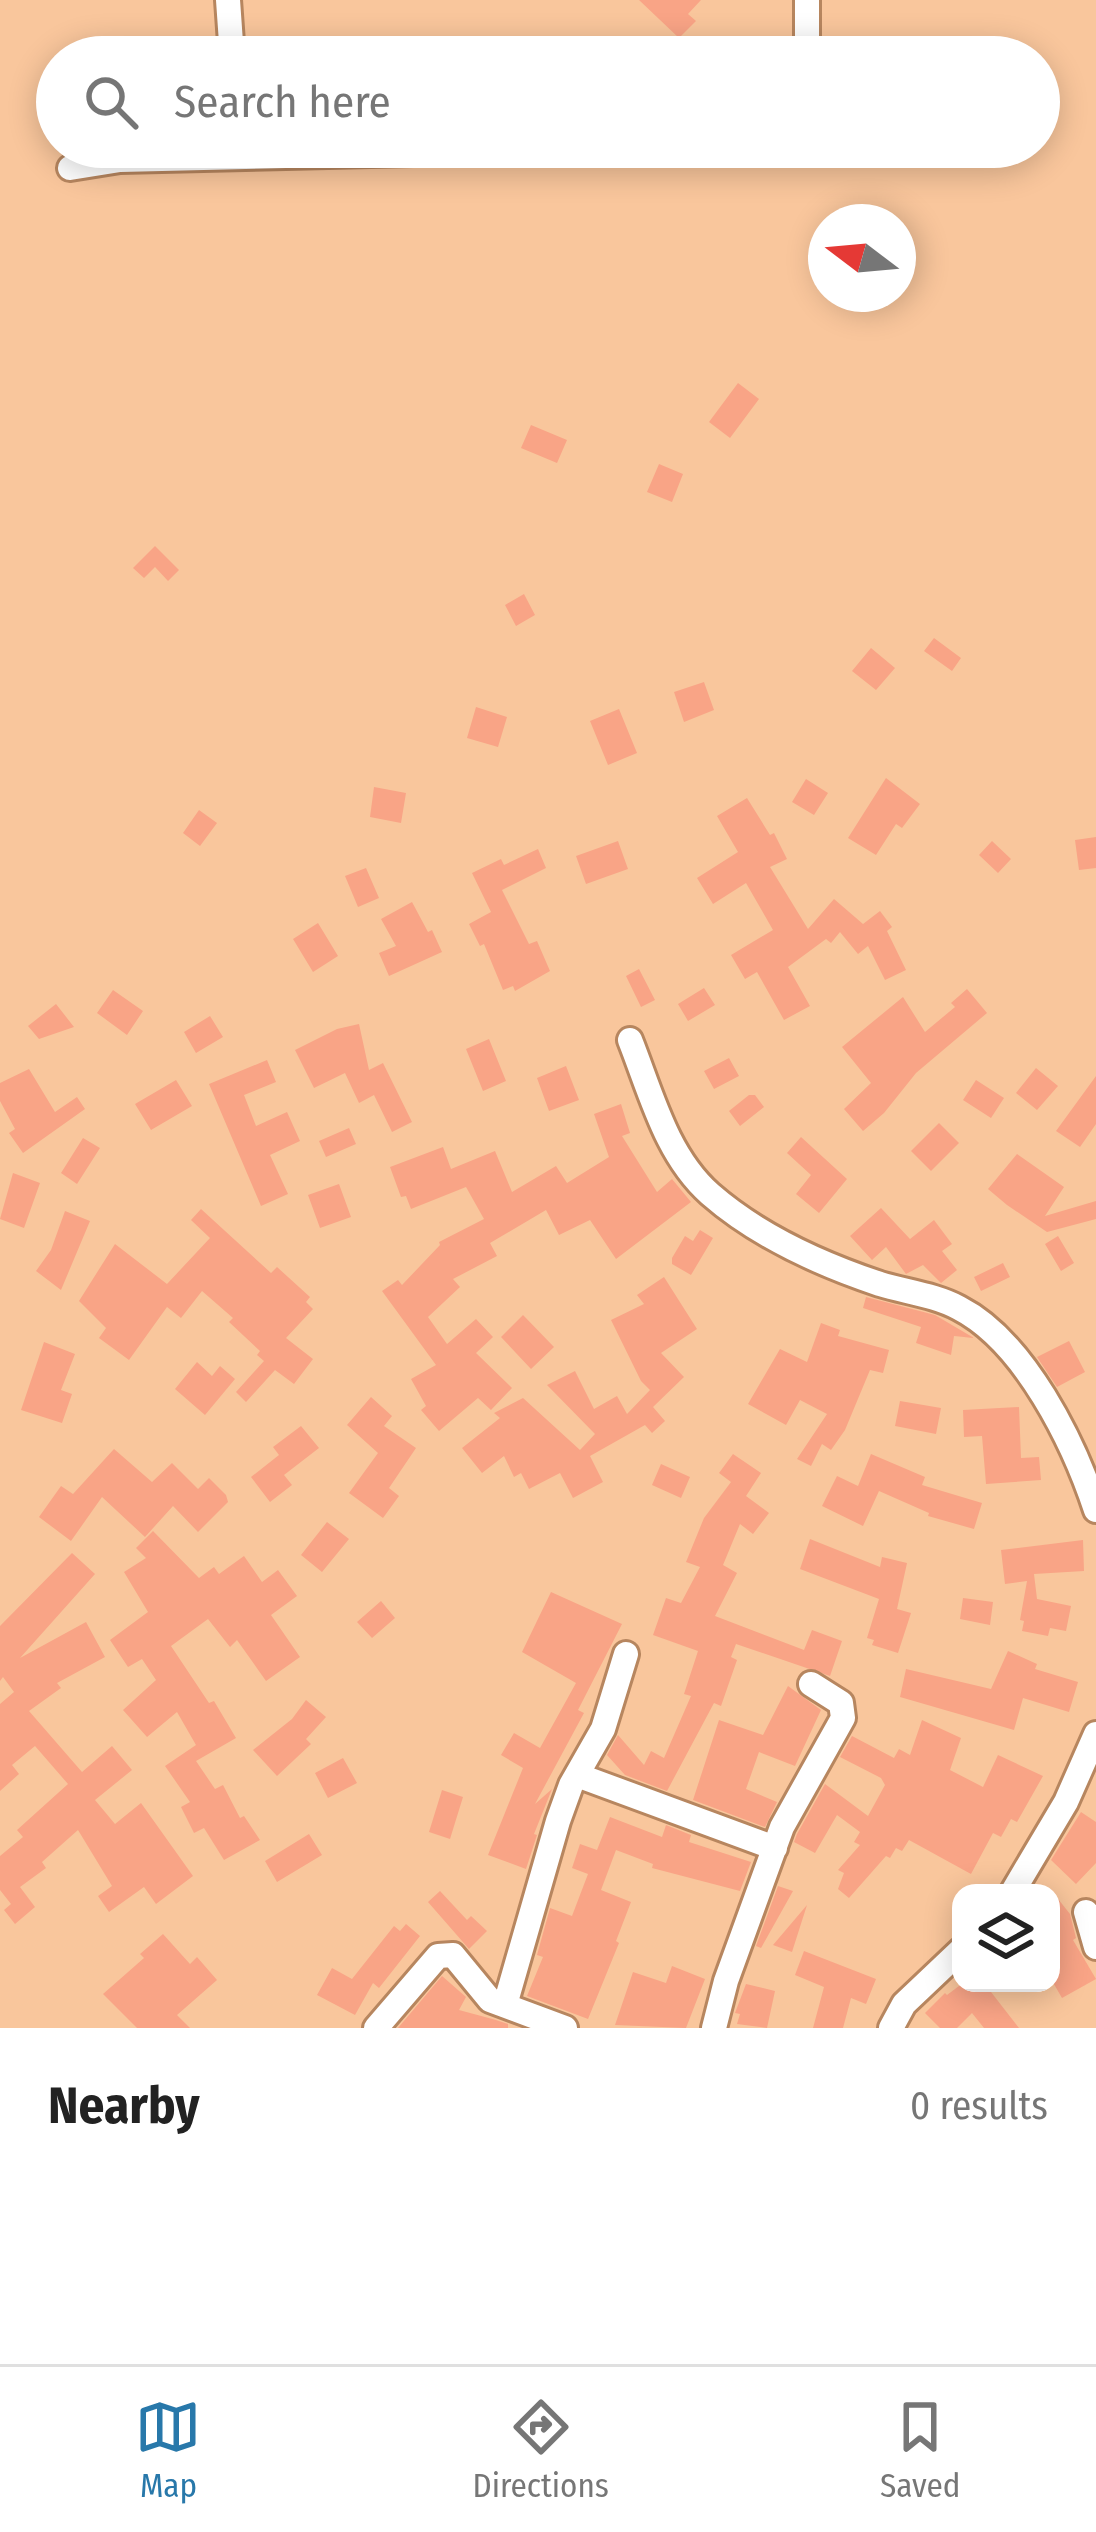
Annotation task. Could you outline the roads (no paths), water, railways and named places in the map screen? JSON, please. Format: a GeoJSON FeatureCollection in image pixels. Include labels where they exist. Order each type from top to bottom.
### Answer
{"type":"FeatureCollection","features":[{"type":"Feature","properties":{"kind":"street"},"geometry":{"type":"LineString","coordinates":[[228,0],[231,36]]}},
{"type":"Feature","properties":{"kind":"street"},"geometry":{"type":"LineString","coordinates":[[807,0],[807,36]]}},
{"type":"Feature","properties":{"kind":"street"},"geometry":{"type":"LineString","coordinates":[[630,1040],[671,1146],[707,1192],[759,1230],[820,1261],[961,1309],[1004,1341],[1083,1469],[1096,1510]]}},
{"type":"Feature","properties":{"kind":"street"},"geometry":{"type":"LineString","coordinates":[[505,2006],[552,1840],[578,1774],[603,1730],[626,1654]]}},
{"type":"Feature","properties":{"kind":"street"},"geometry":{"type":"LineString","coordinates":[[714,2028],[726,1981],[782,1827],[843,1718],[841,1702],[811,1684]]}},
{"type":"Feature","properties":{"kind":"street"},"geometry":{"type":"LineString","coordinates":[[1017,1884],[1066,1802],[1096,1734]]}},
{"type":"Feature","properties":{"kind":"street"},"geometry":{"type":"LineString","coordinates":[[578,1774],[775,1847]]}},
{"type":"Feature","properties":{"kind":"street"},"geometry":{"type":"LineString","coordinates":[[1085,1912],[1096,1947]]}},
{"type":"Feature","properties":{"kind":"street"},"geometry":{"type":"LineString","coordinates":[[376,2028],[445,1954],[453,1955],[490,2000],[566,2028]]}},
{"type":"Feature","properties":{"kind":"street"},"geometry":{"type":"LineString","coordinates":[[891,2028],[904,2004],[952,1959]]}}]}
